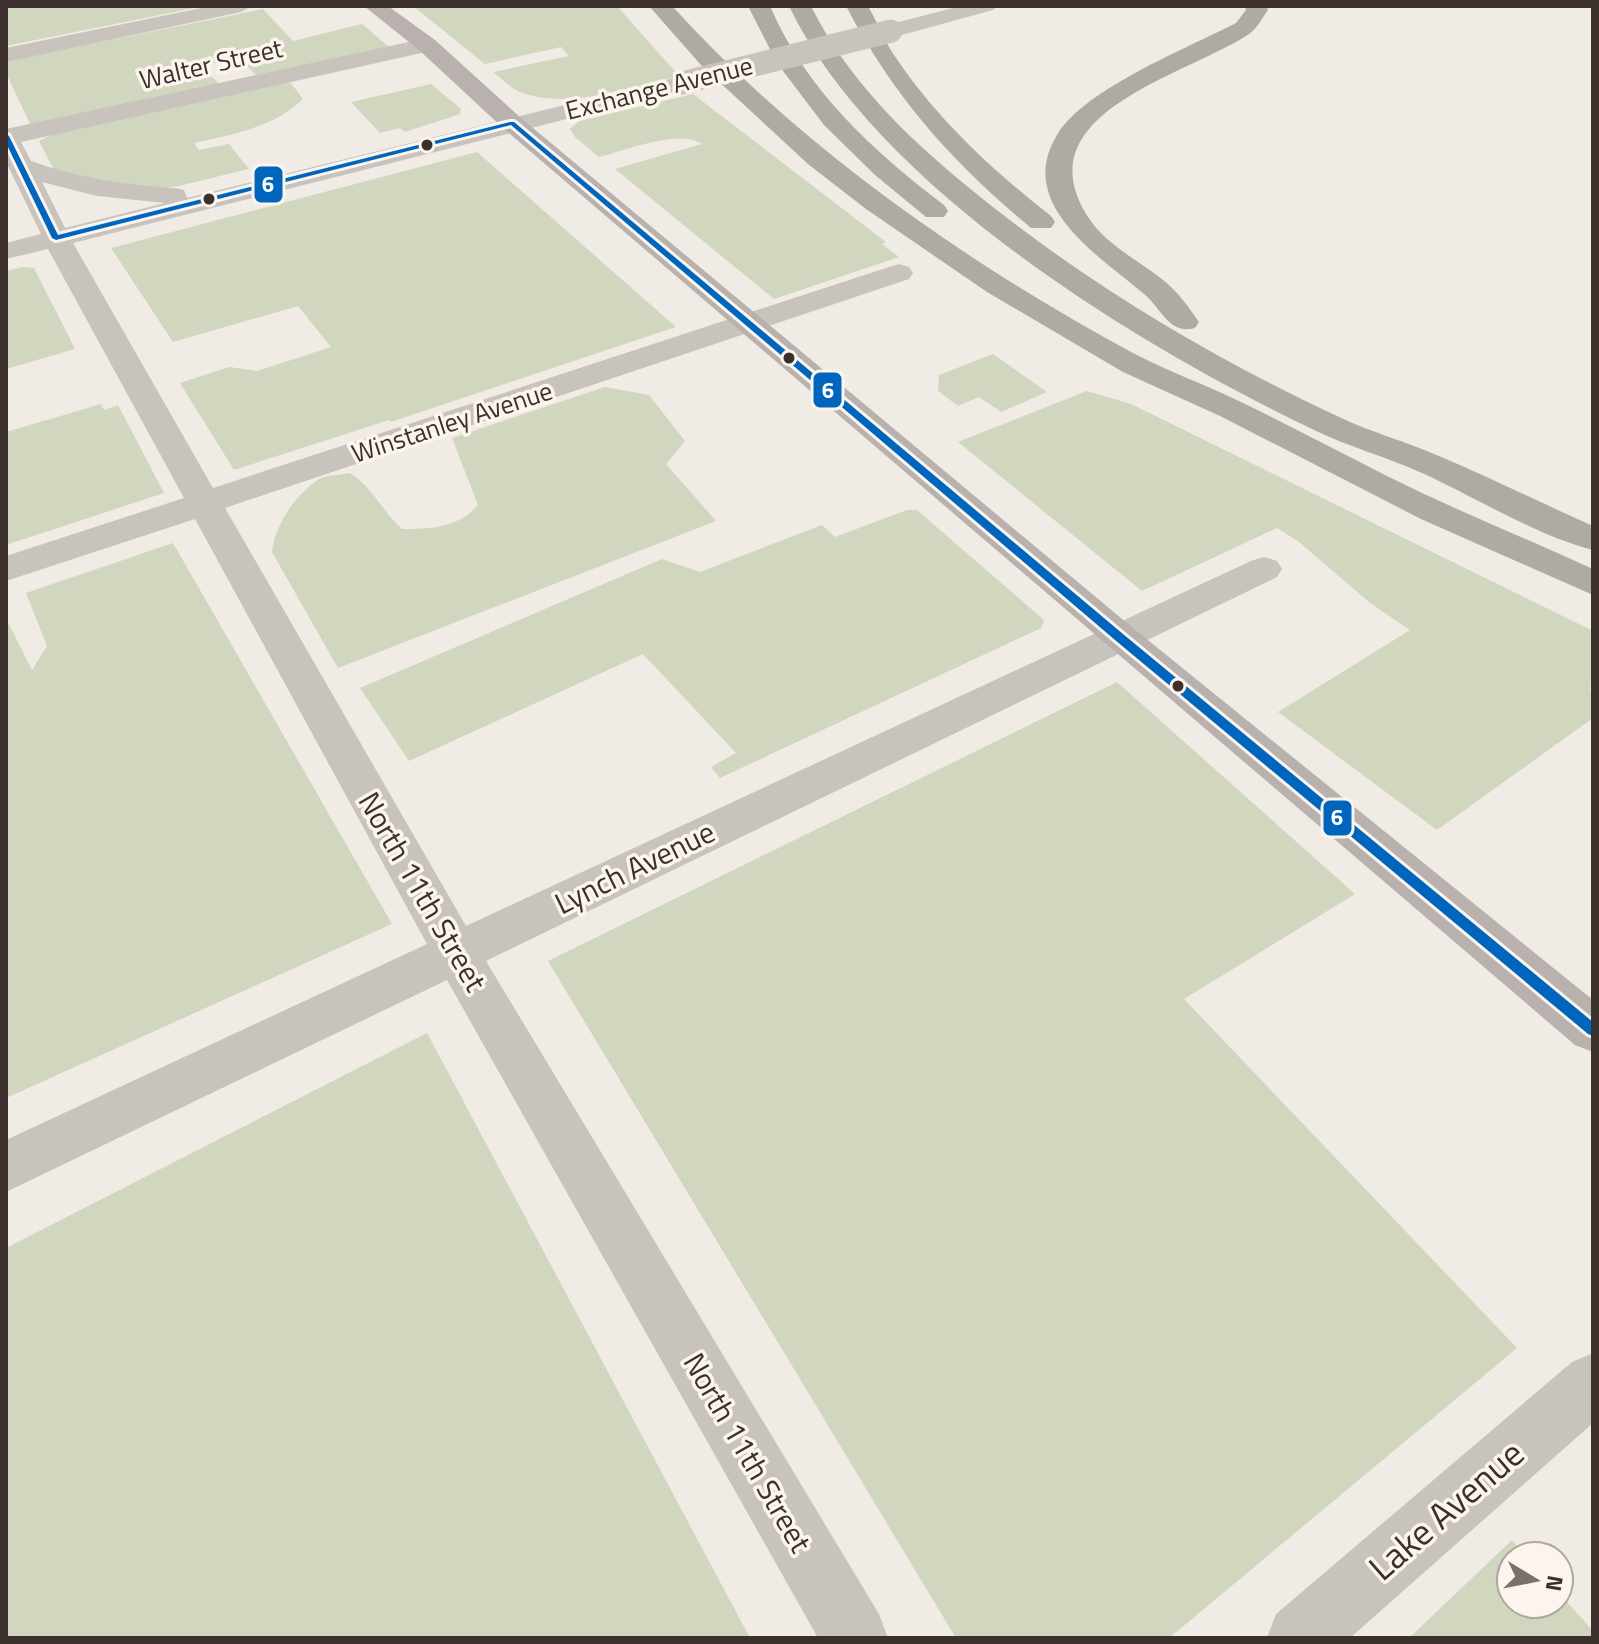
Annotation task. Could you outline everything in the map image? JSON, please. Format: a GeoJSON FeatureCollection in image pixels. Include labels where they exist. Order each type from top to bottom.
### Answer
{"type":"FeatureCollection","features":[{"type":"Feature","properties":{"kind":"highway"},"geometry":{"type":"LineString","coordinates":[[800,6],[832,62],[863,101],[956,190],[1044,258],[1158,331],[1295,409],[1407,454],[1593,539]]}},
{"type":"Feature","properties":{"kind":"highway"},"geometry":{"type":"LineString","coordinates":[[857,6],[887,61],[943,130],[1011,198],[1087,259],[1184,322],[1347,414],[1407,454]]}},
{"type":"Feature","properties":{"kind":"highway"},"geometry":{"type":"LineString","coordinates":[[1184,322],[1174,303],[1089,236],[1066,205],[1059,166],[1068,136],[1096,107],[1244,28],[1257,10],[1256,6]]}},
{"type":"Feature","properties":{"kind":"highway"},"geometry":{"type":"LineString","coordinates":[[764,8],[798,31],[832,62]]}},
{"type":"Feature","properties":{"kind":"highway"},"geometry":{"type":"LineString","coordinates":[[764,8],[779,49],[850,139],[1015,272],[1146,352],[1204,395]]}},
{"type":"Feature","properties":{"kind":"highway"},"geometry":{"type":"LineString","coordinates":[[649,10],[725,102],[821,179],[877,203],[1000,285],[1127,362],[1204,395],[1412,502],[1593,583]]}},
{"type":"Feature","properties":{"kind":"main road"},"geometry":{"type":"LineString","coordinates":[[375,6],[427,45],[512,123],[1119,637],[1593,1030]]}},
{"type":"Feature","properties":{"kind":"street"},"geometry":{"type":"LineString","coordinates":[[6,55],[241,6]]}},
{"type":"Feature","properties":{"kind":"street","name":"Exchange Avenue"},"geometry":{"type":"LineString","coordinates":[[6,251],[986,6]]}},
{"type":"Feature","properties":{"kind":"street","name":"Walter Street"},"geometry":{"type":"LineString","coordinates":[[7,137],[427,45]]}},
{"type":"Feature","properties":{"kind":"street","name":"North 11th Street"},"geometry":{"type":"LineString","coordinates":[[7,137],[56,238],[456,953],[855,1638]]}},
{"type":"Feature","properties":{"kind":"street"},"geometry":{"type":"LineString","coordinates":[[21,166],[70,184],[96,189],[217,198]]}},
{"type":"Feature","properties":{"kind":"street","name":"Winstanley Avenue"},"geometry":{"type":"LineString","coordinates":[[6,569],[899,273]]}},
{"type":"Feature","properties":{"kind":"street","name":"Lynch Avenue"},"geometry":{"type":"LineString","coordinates":[[6,1167],[1264,569]]}},
{"type":"Feature","properties":{"kind":"street","name":"Lake Avenue"},"geometry":{"type":"LineString","coordinates":[[1300,1638],[1593,1383]]}},
{"type":"Feature","properties":{"kind":"green space"},"geometry":{"type":"Polygon","coordinates":[[[6,6],[204,6],[6,46],[6,6]]]}},
{"type":"Feature","properties":{"kind":"green space"},"geometry":{"type":"Polygon","coordinates":[[[413,6],[617,6],[679,76],[578,98],[537,97],[515,89],[493,72],[569,56],[561,47],[485,64],[413,6]]]}},
{"type":"Feature","properties":{"kind":"green space"},"geometry":{"type":"Polygon","coordinates":[[[263,9],[293,41],[362,24],[390,48],[259,78],[239,58],[202,66],[219,84],[32,128],[6,73],[6,61],[263,9]]]}},
{"type":"Feature","properties":{"kind":"green space"},"geometry":{"type":"Polygon","coordinates":[[[290,82],[303,99],[292,109],[252,128],[194,143],[199,150],[229,144],[249,169],[178,186],[122,194],[54,170],[39,141],[57,132],[290,82]]]}},
{"type":"Feature","properties":{"kind":"green space"},"geometry":{"type":"Polygon","coordinates":[[[431,84],[461,109],[460,114],[405,132],[400,128],[380,133],[351,102],[431,84]]]}},
{"type":"Feature","properties":{"kind":"green space"},"geometry":{"type":"Polygon","coordinates":[[[693,94],[886,242],[882,244],[899,257],[774,299],[615,169],[702,144],[680,138],[599,157],[570,129],[579,121],[693,94]]]}},
{"type":"Feature","properties":{"kind":"green space"},"geometry":{"type":"Polygon","coordinates":[[[477,152],[676,327],[391,422],[389,420],[234,470],[180,383],[229,367],[257,371],[331,347],[298,306],[173,342],[111,248],[477,152]]]}},
{"type":"Feature","properties":{"kind":"green space"},"geometry":{"type":"Polygon","coordinates":[[[34,268],[75,349],[6,369],[6,271],[34,268]]]}},
{"type":"Feature","properties":{"kind":"green space"},"geometry":{"type":"Polygon","coordinates":[[[993,354],[1047,392],[1001,412],[979,397],[958,406],[938,391],[939,375],[993,354]]]}},
{"type":"Feature","properties":{"kind":"green space"},"geometry":{"type":"Polygon","coordinates":[[[605,387],[649,395],[685,441],[666,464],[716,521],[338,668],[272,552],[282,521],[302,493],[319,479],[350,473],[402,529],[453,523],[478,505],[452,438],[605,387]]]}},
{"type":"Feature","properties":{"kind":"green space"},"geometry":{"type":"Polygon","coordinates":[[[1087,391],[1131,404],[1593,631],[1590,693],[1593,694],[1593,718],[1437,830],[1278,712],[1410,630],[1370,603],[1299,542],[1277,528],[1142,591],[958,442],[1087,391]]]}},
{"type":"Feature","properties":{"kind":"green space"},"geometry":{"type":"Polygon","coordinates":[[[101,404],[104,410],[118,405],[164,493],[6,545],[6,432],[101,404]]]}},
{"type":"Feature","properties":{"kind":"green space"},"geometry":{"type":"Polygon","coordinates":[[[907,510],[917,510],[1044,620],[1041,628],[720,778],[711,767],[736,753],[643,654],[409,761],[360,688],[662,559],[700,572],[822,525],[835,537],[907,510]]]}},
{"type":"Feature","properties":{"kind":"green space"},"geometry":{"type":"Polygon","coordinates":[[[173,543],[392,924],[6,1098],[6,618],[32,670],[47,646],[26,593],[173,543]]]}},
{"type":"Feature","properties":{"kind":"green space"},"geometry":{"type":"Polygon","coordinates":[[[1117,682],[1355,894],[1184,999],[1517,1348],[1169,1638],[956,1638],[548,961],[1117,682]]]}},
{"type":"Feature","properties":{"kind":"green space"},"geometry":{"type":"Polygon","coordinates":[[[427,1033],[750,1638],[6,1638],[6,1248],[427,1033]]]}},
{"type":"Feature","properties":{"kind":"green space"},"geometry":{"type":"Polygon","coordinates":[[[1495,1556],[1495,1620],[1575,1620],[1575,1611],[1593,1631],[1593,1638],[1409,1638],[1495,1556]]]}},
{"type":"Feature","properties":{"kind":"transit line","name":"6"},"geometry":{"type":"LineString","coordinates":[[6,136],[56,238],[512,123],[1119,637],[1593,1030]]}}]}
